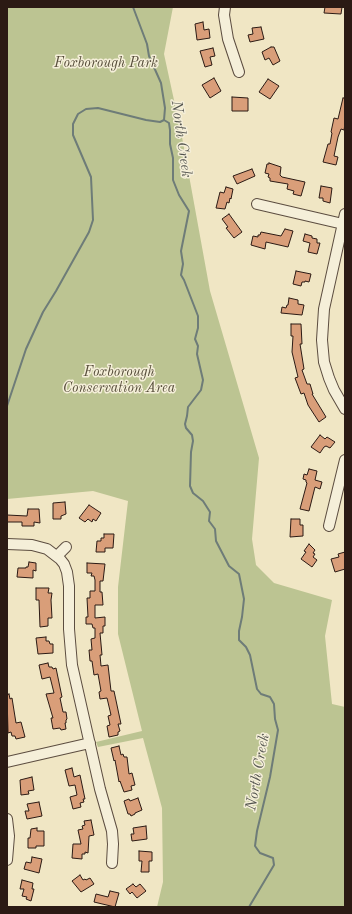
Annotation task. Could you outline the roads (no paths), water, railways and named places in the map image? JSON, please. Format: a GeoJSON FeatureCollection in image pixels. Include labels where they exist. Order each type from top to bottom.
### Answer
{"type":"FeatureCollection","features":[{"type":"Feature","properties":{"kind":"street"},"geometry":{"type":"LineString","coordinates":[[225,7],[224,15],[228,39],[239,72]]}},
{"type":"Feature","properties":{"kind":"street"},"geometry":{"type":"LineString","coordinates":[[257,204],[344,219],[324,309],[322,340],[324,362],[329,378],[345,409]]}},
{"type":"Feature","properties":{"kind":"street"},"geometry":{"type":"LineString","coordinates":[[329,526],[345,460]]}},
{"type":"Feature","properties":{"kind":"street"},"geometry":{"type":"LineString","coordinates":[[7,544],[40,546],[57,556],[64,564],[68,577],[70,648],[72,665],[100,789],[112,831],[112,863]]}},
{"type":"Feature","properties":{"kind":"street"},"geometry":{"type":"LineString","coordinates":[[57,556],[66,547]]}},
{"type":"Feature","properties":{"kind":"street"},"geometry":{"type":"LineString","coordinates":[[7,762],[90,743]]}},
{"type":"Feature","properties":{"kind":"street"},"geometry":{"type":"LineString","coordinates":[[7,819],[9,841],[7,860]]}},
{"type":"Feature","properties":{"kind":"waterway","name":"North Creek"},"geometry":{"type":"LineString","coordinates":[[133,7],[147,44],[149,56],[161,83],[165,108],[164,120]]}},
{"type":"Feature","properties":{"kind":"waterway"},"geometry":{"type":"LineString","coordinates":[[7,406],[26,349],[43,312],[89,232],[93,220],[91,177],[73,135],[73,124],[78,114],[86,109],[98,108],[146,120],[160,122],[164,120]]}},
{"type":"Feature","properties":{"kind":"waterway","name":"North Creek"},"geometry":{"type":"LineString","coordinates":[[164,120],[169,123],[170,144],[173,158],[173,180],[179,195],[189,211],[181,251],[183,264],[181,275],[198,316],[198,328],[195,339],[198,346],[197,354],[203,380],[201,390],[188,407],[185,424],[186,428],[192,435],[193,441],[191,452],[190,486],[193,493],[203,501],[210,512],[209,521],[215,529],[216,541],[229,566],[239,574],[244,599],[239,640],[246,647],[250,655],[257,689],[261,694],[270,697],[274,704],[275,719],[278,730],[270,777],[257,831],[255,846],[260,853],[273,858],[274,865],[249,907]]}},
{"type":"Feature","properties":{"kind":"park label","name":"Foxborough Park"},"geometry":{"type":"Point","coordinates":[106,63]}},
{"type":"Feature","properties":{"kind":"park label","name":"Foxborough Conservation Area"},"geometry":{"type":"Point","coordinates":[119,380]}}]}
